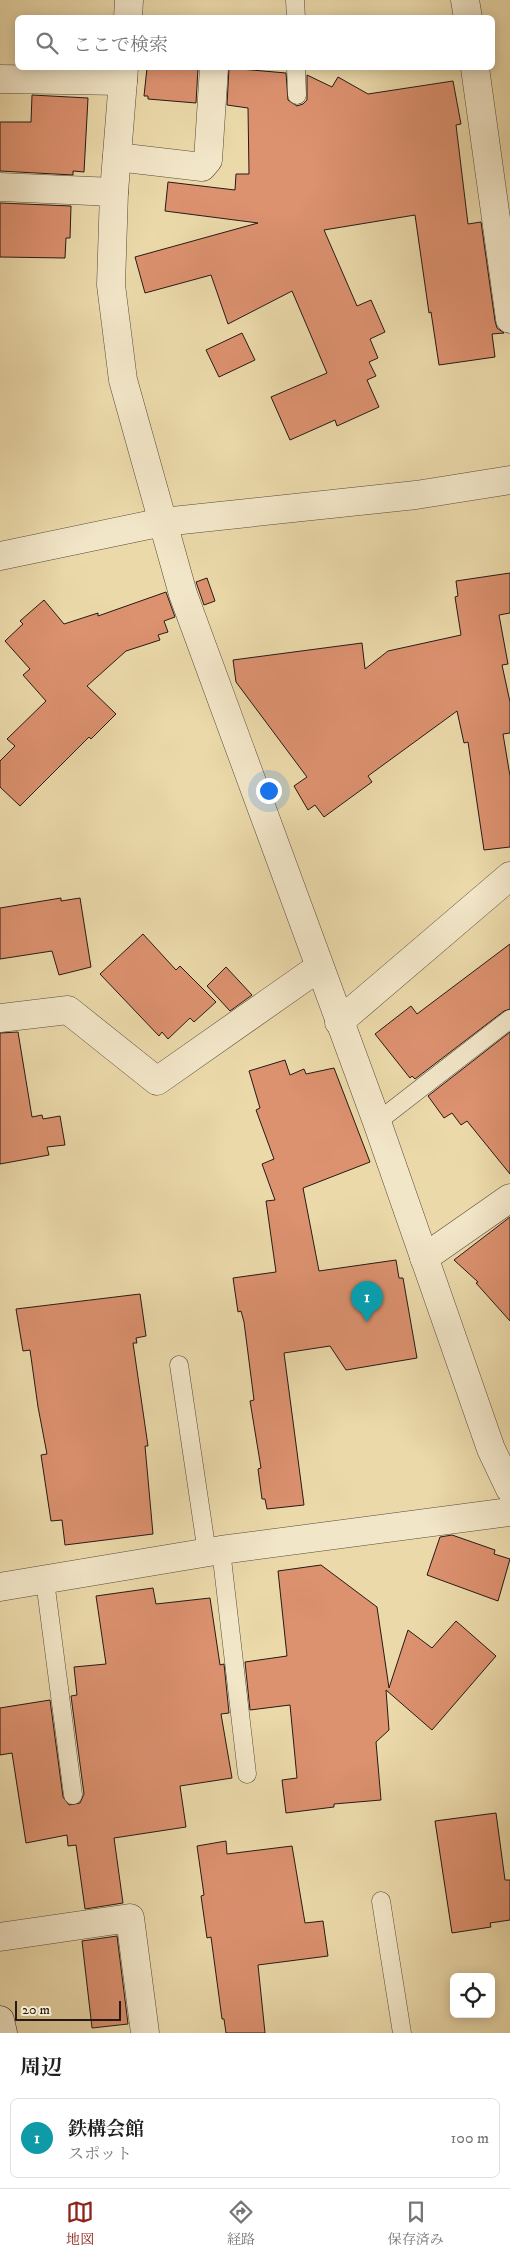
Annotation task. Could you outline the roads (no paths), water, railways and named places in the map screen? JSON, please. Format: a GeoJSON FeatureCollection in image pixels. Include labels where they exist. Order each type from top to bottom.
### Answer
{"type":"FeatureCollection","features":[{"type":"Feature","properties":{"kind":"street"},"geometry":{"type":"LineString","coordinates":[[128,15],[129,0]]}},
{"type":"Feature","properties":{"kind":"street"},"geometry":{"type":"LineString","coordinates":[[465,0],[468,15]]}},
{"type":"Feature","properties":{"kind":"street"},"geometry":{"type":"LineString","coordinates":[[117,157],[202,167],[208,160],[214,70]]}},
{"type":"Feature","properties":{"kind":"street"},"geometry":{"type":"LineString","coordinates":[[475,70],[510,319]]}},
{"type":"Feature","properties":{"kind":"street"},"geometry":{"type":"LineString","coordinates":[[0,79],[124,74],[114,192],[111,285],[123,380],[184,594],[318,968],[377,1122],[491,1449],[510,1489]]}},
{"type":"Feature","properties":{"kind":"street"},"geometry":{"type":"LineString","coordinates":[[0,188],[114,192]]}},
{"type":"Feature","properties":{"kind":"street"},"geometry":{"type":"LineString","coordinates":[[0,556],[164,522],[416,494],[510,480]]}},
{"type":"Feature","properties":{"kind":"street"},"geometry":{"type":"LineString","coordinates":[[338,1022],[510,876]]}},
{"type":"Feature","properties":{"kind":"street"},"geometry":{"type":"LineString","coordinates":[[0,1018],[68,1010],[157,1081],[318,968]]}},
{"type":"Feature","properties":{"kind":"street"},"geometry":{"type":"LineString","coordinates":[[424,1258],[510,1198]]}},
{"type":"Feature","properties":{"kind":"street"},"geometry":{"type":"LineString","coordinates":[[0,1587],[45,1581],[214,1551],[510,1512]]}},
{"type":"Feature","properties":{"kind":"street"},"geometry":{"type":"LineString","coordinates":[[0,1937],[130,1918],[145,2033]]}},
{"type":"Feature","properties":{"kind":"street"},"geometry":{"type":"LineString","coordinates":[[0,2020],[2,2033]]}},
{"type":"Feature","properties":{"kind":"lane"},"geometry":{"type":"LineString","coordinates":[[295,0],[296,15]]}},
{"type":"Feature","properties":{"kind":"lane"},"geometry":{"type":"LineString","coordinates":[[296,70],[297,95]]}},
{"type":"Feature","properties":{"kind":"lane"},"geometry":{"type":"LineString","coordinates":[[377,1122],[510,1019]]}},
{"type":"Feature","properties":{"kind":"lane"},"geometry":{"type":"LineString","coordinates":[[179,1364],[214,1551],[247,1774]]}},
{"type":"Feature","properties":{"kind":"lane"},"geometry":{"type":"LineString","coordinates":[[45,1581],[73,1795]]}},
{"type":"Feature","properties":{"kind":"lane"},"geometry":{"type":"LineString","coordinates":[[382,1901],[402,2033]]}},
{"type":"Feature","properties":{"kind":"place","name":"鉄構会館"},"geometry":{"type":"Point","coordinates":[367,1322]}}]}
